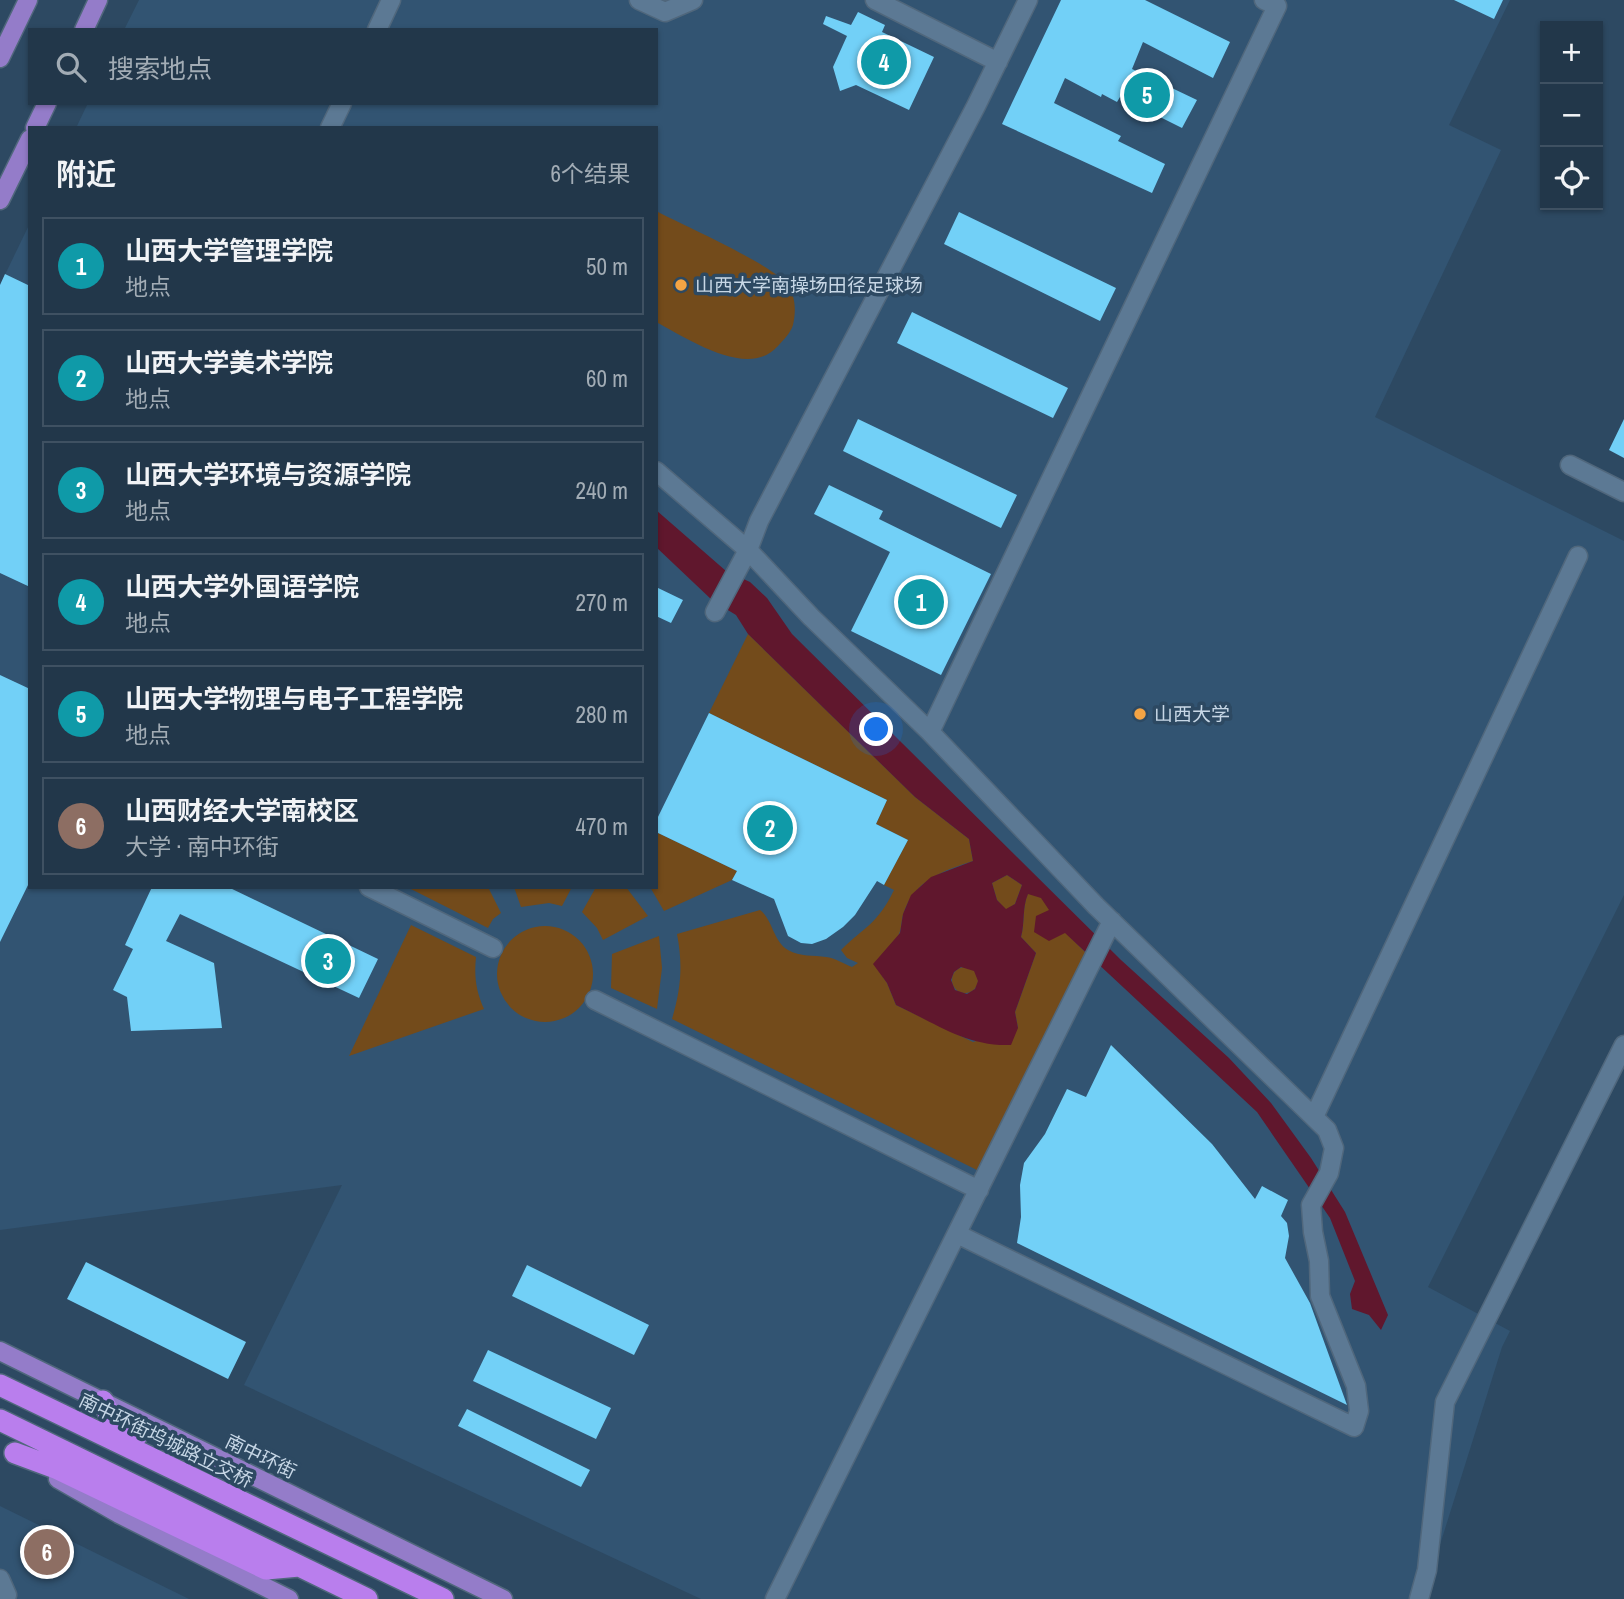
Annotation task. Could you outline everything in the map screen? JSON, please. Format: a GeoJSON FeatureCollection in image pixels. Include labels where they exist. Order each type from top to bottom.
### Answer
{"type":"FeatureCollection","features":[{"type":"Feature","properties":{"kind":"highway","name":"南中环街坞城路立交桥"},"geometry":{"type":"LineString","coordinates":[[0,1385],[435,1595],[460,1599]]}},
{"type":"Feature","properties":{"kind":"highway"},"geometry":{"type":"LineString","coordinates":[[103,1401],[115,1427],[319,1524],[337,1548]]}},
{"type":"Feature","properties":{"kind":"highway"},"geometry":{"type":"LineString","coordinates":[[0,1420],[367,1599]]}},
{"type":"Feature","properties":{"kind":"highway"},"geometry":{"type":"LineString","coordinates":[[7,1450],[58,1469],[266,1569],[301,1566]]}},
{"type":"Feature","properties":{"kind":"main road"},"geometry":{"type":"LineString","coordinates":[[0,58],[28,0]]}},
{"type":"Feature","properties":{"kind":"main road"},"geometry":{"type":"LineString","coordinates":[[85,28],[98,0]]}},
{"type":"Feature","properties":{"kind":"main road"},"geometry":{"type":"LineString","coordinates":[[37,126],[46,105]]}},
{"type":"Feature","properties":{"kind":"main road"},"geometry":{"type":"LineString","coordinates":[[0,200],[28,143]]}},
{"type":"Feature","properties":{"kind":"main road","name":"南中环街"},"geometry":{"type":"LineString","coordinates":[[0,1352],[503,1599]]}},
{"type":"Feature","properties":{"kind":"main road"},"geometry":{"type":"LineString","coordinates":[[7,1450],[119,1514],[289,1599]]}},
{"type":"Feature","properties":{"kind":"street"},"geometry":{"type":"LineString","coordinates":[[378,28],[391,0]]}},
{"type":"Feature","properties":{"kind":"street"},"geometry":{"type":"LineString","coordinates":[[639,0],[665,12],[693,0]]}},
{"type":"Feature","properties":{"kind":"street"},"geometry":{"type":"LineString","coordinates":[[875,0],[998,62]]}},
{"type":"Feature","properties":{"kind":"street"},"geometry":{"type":"LineString","coordinates":[[726,591],[748,550],[759,520],[1028,0]]}},
{"type":"Feature","properties":{"kind":"street"},"geometry":{"type":"LineString","coordinates":[[930,733],[1277,6],[1264,0]]}},
{"type":"Feature","properties":{"kind":"street"},"geometry":{"type":"LineString","coordinates":[[331,126],[341,105]]}},
{"type":"Feature","properties":{"kind":"street"},"geometry":{"type":"LineString","coordinates":[[1570,465],[1624,492]]}},
{"type":"Feature","properties":{"kind":"street"},"geometry":{"type":"LineString","coordinates":[[658,473],[748,550],[811,617],[930,733],[1109,928],[1327,1130],[1334,1148],[1329,1173],[1311,1205],[1313,1232],[1319,1261],[1320,1296],[1356,1386],[1359,1410],[1354,1427],[957,1234]]}},
{"type":"Feature","properties":{"kind":"street"},"geometry":{"type":"LineString","coordinates":[[1314,1117],[1578,556]]}},
{"type":"Feature","properties":{"kind":"street"},"geometry":{"type":"LineString","coordinates":[[373,889],[493,948]]}},
{"type":"Feature","properties":{"kind":"street"},"geometry":{"type":"LineString","coordinates":[[775,1599],[1109,928]]}},
{"type":"Feature","properties":{"kind":"street"},"geometry":{"type":"LineString","coordinates":[[596,1000],[979,1190]]}},
{"type":"Feature","properties":{"kind":"street"},"geometry":{"type":"LineString","coordinates":[[1419,1599],[1427,1570],[1445,1402],[1624,1045]]}},
{"type":"Feature","properties":{"kind":"street"},"geometry":{"type":"LineString","coordinates":[[0,1579],[7,1595],[5,1599]]}},
{"type":"Feature","properties":{"kind":"shaded area","name":"山西大学"},"geometry":{"type":"Polygon","coordinates":[[[139,0],[1510,0],[1449,125],[1501,150],[1375,417],[1624,541],[1624,895],[1428,1287],[1510,1331],[1502,1347],[1423,1599],[701,1599],[244,1385],[342,1185],[0,1230],[0,285],[28,227],[28,889],[658,889],[658,126],[77,126],[87,105],[658,105],[658,28],[125,28],[139,0]]]}},
{"type":"Feature","properties":{"kind":"shaded area"},"geometry":{"type":"Polygon","coordinates":[[[658,212],[764,266],[787,284],[794,299],[794,320],[790,331],[778,346],[765,355],[751,359],[734,358],[700,346],[658,323],[658,212]]]}},
{"type":"Feature","properties":{"kind":"shaded area"},"geometry":{"type":"Polygon","coordinates":[[[658,512],[726,571],[750,582],[767,598],[792,634],[1121,960],[1229,1058],[1271,1103],[1311,1158],[1345,1212],[1388,1315],[1381,1330],[1369,1315],[1352,1309],[1350,1294],[1355,1281],[1330,1218],[1257,1112],[1065,933],[1049,941],[1034,932],[1036,916],[1049,910],[1041,898],[1028,894],[1025,905],[1021,937],[1036,953],[1015,1012],[1018,1028],[1011,1045],[995,1045],[966,1038],[896,1005],[887,983],[873,964],[900,933],[903,914],[911,895],[931,877],[973,861],[969,839],[915,797],[748,634],[736,615],[713,601],[658,549],[658,512]],[[1007,875],[992,883],[997,900],[1006,909],[1015,904],[1022,885],[1007,875]],[[961,967],[954,972],[951,980],[955,990],[967,994],[975,989],[978,981],[974,971],[961,967]]]}},
{"type":"Feature","properties":{"kind":"shaded area"},"geometry":{"type":"Polygon","coordinates":[[[748,634],[915,797],[969,839],[973,861],[931,878],[915,892],[904,912],[897,938],[874,964],[887,983],[896,1005],[973,1042],[1018,1028],[1015,1012],[1036,953],[1021,937],[1028,893],[1041,897],[1065,932],[1087,954],[981,1172],[672,1019],[680,977],[677,934],[760,910],[768,919],[779,941],[788,950],[802,955],[829,958],[852,967],[858,963],[847,958],[841,950],[876,918],[888,902],[894,890],[884,885],[908,840],[876,824],[887,800],[709,713],[748,634]]]}},
{"type":"Feature","properties":{"kind":"shaded area"},"geometry":{"type":"Polygon","coordinates":[[[658,833],[737,871],[732,880],[664,911],[651,889],[658,889],[658,833]]]}},
{"type":"Feature","properties":{"kind":"shaded area"},"geometry":{"type":"Polygon","coordinates":[[[1007,875],[1022,885],[1015,904],[1006,910],[997,900],[992,883],[1007,875]]]}},
{"type":"Feature","properties":{"kind":"shaded area"},"geometry":{"type":"Polygon","coordinates":[[[411,889],[489,889],[501,913],[493,919],[488,928],[411,889]]]}},
{"type":"Feature","properties":{"kind":"shaded area"},"geometry":{"type":"Polygon","coordinates":[[[515,889],[571,889],[562,906],[549,903],[521,907],[515,889]]]}},
{"type":"Feature","properties":{"kind":"shaded area"},"geometry":{"type":"Polygon","coordinates":[[[595,889],[628,889],[648,916],[603,940],[597,928],[582,912],[595,889]]]}},
{"type":"Feature","properties":{"kind":"shaded area"},"geometry":{"type":"Polygon","coordinates":[[[411,925],[476,957],[476,984],[484,1009],[349,1056],[411,925]]]}},
{"type":"Feature","properties":{"kind":"shaded area"},"geometry":{"type":"Polygon","coordinates":[[[545,926],[563,930],[579,940],[589,956],[593,974],[589,992],[579,1008],[563,1018],[545,1022],[527,1018],[511,1008],[501,992],[497,974],[501,956],[511,940],[527,930],[545,926]]]}},
{"type":"Feature","properties":{"kind":"shaded area"},"geometry":{"type":"Polygon","coordinates":[[[659,936],[662,968],[657,1009],[611,988],[612,954],[659,936]]]}},
{"type":"Feature","properties":{"kind":"shaded area"},"geometry":{"type":"Polygon","coordinates":[[[965,967],[975,970],[978,980],[975,990],[965,993],[955,990],[952,980],[955,970],[965,967]]]}},
{"type":"Feature","properties":{"kind":"shaded area"},"geometry":{"type":"Polygon","coordinates":[[[0,1506],[189,1599],[0,1599],[0,1506]]]}},
{"type":"Feature","properties":{"kind":"building"},"geometry":{"type":"Polygon","coordinates":[[[1061,0],[1145,0],[1230,42],[1213,78],[1143,42],[1132,69],[1197,100],[1182,128],[1120,97],[1117,102],[1102,94],[1101,97],[1065,78],[1054,103],[1121,136],[1118,141],[1165,164],[1152,193],[1002,124],[1061,0]]]}},
{"type":"Feature","properties":{"kind":"building"},"geometry":{"type":"Polygon","coordinates":[[[1454,0],[1503,0],[1494,19],[1454,0]]]}},
{"type":"Feature","properties":{"kind":"building"},"geometry":{"type":"Polygon","coordinates":[[[858,12],[885,25],[882,32],[934,57],[909,110],[856,85],[840,91],[833,67],[847,36],[823,24],[826,16],[851,25],[858,12]]]}},
{"type":"Feature","properties":{"kind":"building"},"geometry":{"type":"Polygon","coordinates":[[[959,212],[1116,288],[1100,321],[944,244],[959,212]]]}},
{"type":"Feature","properties":{"kind":"building"},"geometry":{"type":"Polygon","coordinates":[[[5,274],[28,285],[28,586],[0,573],[0,285],[5,274]]]}},
{"type":"Feature","properties":{"kind":"building"},"geometry":{"type":"Polygon","coordinates":[[[912,312],[1068,388],[1053,418],[897,343],[912,312]]]}},
{"type":"Feature","properties":{"kind":"building"},"geometry":{"type":"Polygon","coordinates":[[[858,419],[1017,495],[1001,528],[843,451],[858,419]]]}},
{"type":"Feature","properties":{"kind":"building"},"geometry":{"type":"Polygon","coordinates":[[[1624,419],[1624,458],[1609,450],[1624,419]]]}},
{"type":"Feature","properties":{"kind":"building"},"geometry":{"type":"Polygon","coordinates":[[[829,485],[883,511],[879,519],[991,574],[941,675],[851,631],[890,552],[814,514],[829,485]]]}},
{"type":"Feature","properties":{"kind":"building"},"geometry":{"type":"Polygon","coordinates":[[[658,588],[683,600],[671,623],[658,617],[658,588]]]}},
{"type":"Feature","properties":{"kind":"building"},"geometry":{"type":"Polygon","coordinates":[[[0,675],[28,688],[28,885],[0,942],[0,675]]]}},
{"type":"Feature","properties":{"kind":"building"},"geometry":{"type":"Polygon","coordinates":[[[709,713],[887,800],[876,824],[908,840],[884,885],[877,881],[855,915],[843,927],[826,939],[812,944],[801,943],[788,936],[774,899],[732,880],[737,871],[658,833],[658,817],[709,713]]]}},
{"type":"Feature","properties":{"kind":"building"},"geometry":{"type":"Polygon","coordinates":[[[151,889],[232,889],[378,959],[359,998],[180,914],[166,941],[214,963],[222,1028],[131,1031],[127,997],[113,990],[133,949],[125,945],[151,889]]]}},
{"type":"Feature","properties":{"kind":"building"},"geometry":{"type":"Polygon","coordinates":[[[1111,1045],[1212,1144],[1255,1199],[1262,1186],[1288,1200],[1281,1216],[1287,1223],[1289,1236],[1285,1258],[1310,1303],[1347,1405],[1017,1243],[1024,1163],[1045,1134],[1067,1089],[1086,1097],[1111,1045]]]}},
{"type":"Feature","properties":{"kind":"building"},"geometry":{"type":"Polygon","coordinates":[[[86,1262],[246,1342],[228,1379],[67,1299],[86,1262]]]}},
{"type":"Feature","properties":{"kind":"building"},"geometry":{"type":"Polygon","coordinates":[[[527,1265],[649,1325],[634,1355],[512,1296],[527,1265]]]}},
{"type":"Feature","properties":{"kind":"building"},"geometry":{"type":"Polygon","coordinates":[[[488,1350],[611,1408],[596,1439],[473,1381],[488,1350]]]}},
{"type":"Feature","properties":{"kind":"building"},"geometry":{"type":"Polygon","coordinates":[[[467,1409],[590,1470],[581,1487],[458,1426],[467,1409]]]}},
{"type":"Feature","properties":{"kind":"place","name":"山西大学外国语学院"},"geometry":{"type":"Point","coordinates":[884,62]}},
{"type":"Feature","properties":{"kind":"place","name":"山西大学物理与电子工程学院"},"geometry":{"type":"Point","coordinates":[1147,95]}},
{"type":"Feature","properties":{"kind":"place","name":"山西大学南操场田径足球场"},"geometry":{"type":"Point","coordinates":[681,285]}},
{"type":"Feature","properties":{"kind":"place","name":"山西大学管理学院"},"geometry":{"type":"Point","coordinates":[921,602]}},
{"type":"Feature","properties":{"kind":"place","name":"山西大学"},"geometry":{"type":"Point","coordinates":[1140,714]}},
{"type":"Feature","properties":{"kind":"place","name":"山西大学美术学院"},"geometry":{"type":"Point","coordinates":[770,828]}},
{"type":"Feature","properties":{"kind":"place","name":"山西大学环境与资源学院"},"geometry":{"type":"Point","coordinates":[328,961]}},
{"type":"Feature","properties":{"kind":"place","name":"山西财经大学南校区"},"geometry":{"type":"Point","coordinates":[47,1552]}}]}
